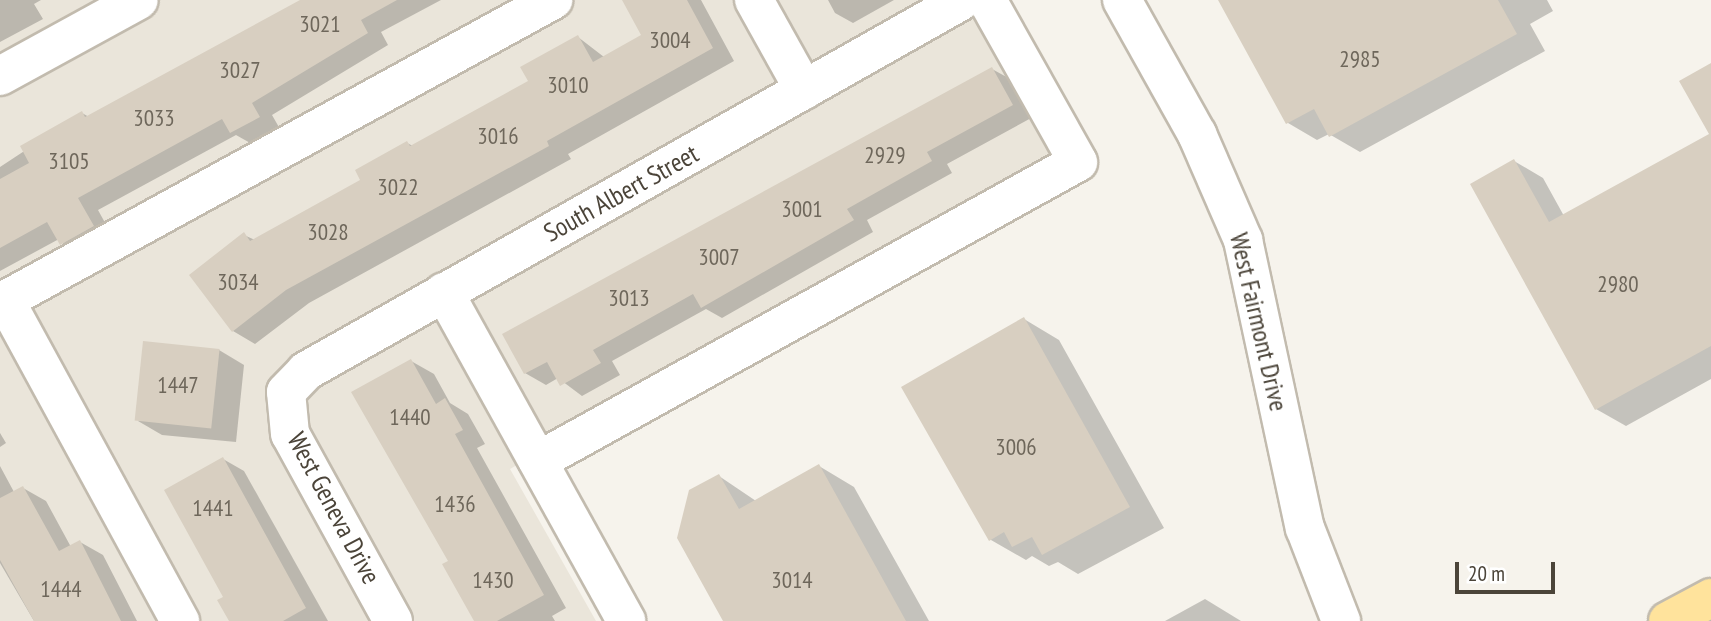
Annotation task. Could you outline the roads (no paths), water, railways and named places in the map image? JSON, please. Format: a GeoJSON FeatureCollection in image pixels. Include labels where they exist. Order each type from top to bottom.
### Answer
{"type":"FeatureCollection","features":[{"type":"Feature","properties":{"kind":"main road"},"geometry":{"type":"LineString","coordinates":[[1668,621],[1711,597]]}},
{"type":"Feature","properties":{"kind":"street"},"geometry":{"type":"LineString","coordinates":[[0,76],[139,0]]}},
{"type":"Feature","properties":{"kind":"street"},"geometry":{"type":"LineString","coordinates":[[180,621],[3,302],[554,0]]}},
{"type":"Feature","properties":{"kind":"street"},"geometry":{"type":"LineString","coordinates":[[754,0],[804,90]]}},
{"type":"Feature","properties":{"kind":"street"},"geometry":{"type":"LineString","coordinates":[[538,461],[1078,162],[987,0]]}},
{"type":"Feature","properties":{"kind":"street","name":"West Fairmont Drive"},"geometry":{"type":"LineString","coordinates":[[1122,0],[1197,134],[1243,240],[1305,528],[1341,621]]}},
{"type":"Feature","properties":{"kind":"street","name":"South Albert Street"},"geometry":{"type":"LineString","coordinates":[[286,392],[306,371],[961,1]]}},
{"type":"Feature","properties":{"kind":"street"},"geometry":{"type":"LineString","coordinates":[[444,292],[625,621]]}},
{"type":"Feature","properties":{"kind":"street","name":"West Geneva Drive"},"geometry":{"type":"LineString","coordinates":[[286,392],[290,434],[393,621]]}}]}
